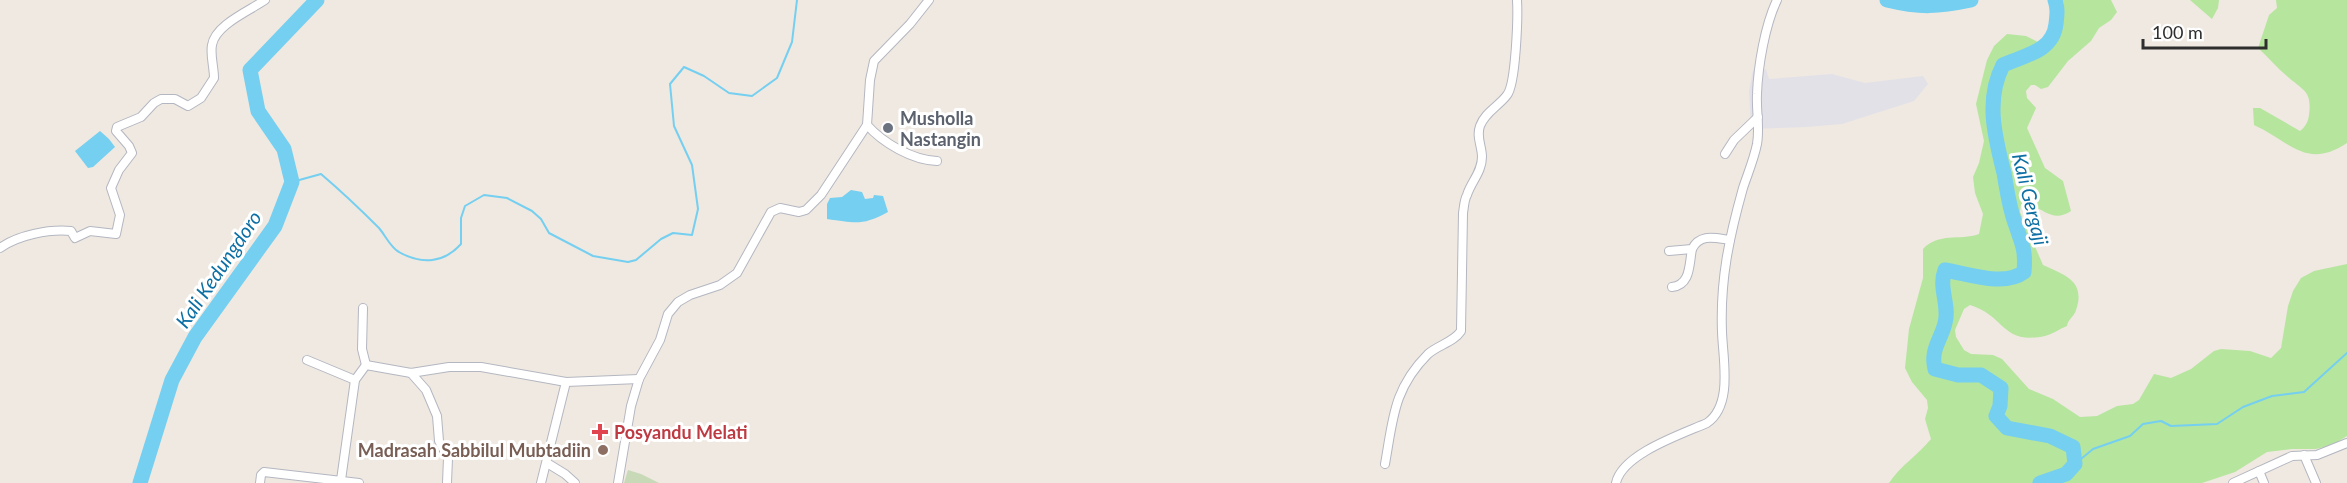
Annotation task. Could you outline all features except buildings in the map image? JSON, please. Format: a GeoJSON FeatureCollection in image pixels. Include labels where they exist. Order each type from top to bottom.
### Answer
{"type":"FeatureCollection","features":[{"type":"Feature","properties":{"kind":"street"},"geometry":{"type":"LineString","coordinates":[[0,248],[11,241],[56,230],[70,231],[75,238],[90,231],[116,234],[120,215],[111,188],[119,170],[132,153],[116,131],[117,127],[141,117],[154,102],[161,99],[175,99],[188,106],[195,103],[214,78],[211,48],[212,41],[220,29],[264,0]]}},
{"type":"Feature","properties":{"kind":"street"},"geometry":{"type":"LineString","coordinates":[[618,483],[631,406],[639,379],[660,340],[668,314],[678,302],[690,295],[720,285],[737,273],[771,212],[780,208],[799,212],[810,208],[867,125],[870,80],[874,60],[910,24],[929,0]]}},
{"type":"Feature","properties":{"kind":"street"},"geometry":{"type":"LineString","coordinates":[[1385,464],[1394,407],[1401,392],[1429,353],[1451,340],[1461,330],[1463,213],[1466,195],[1481,165],[1482,156],[1478,136],[1481,123],[1507,96],[1512,84],[1518,14],[1517,0]]}},
{"type":"Feature","properties":{"kind":"street"},"geometry":{"type":"LineString","coordinates":[[1616,483],[1621,471],[1637,457],[1707,423],[1717,415],[1723,392],[1721,292],[1730,240],[1757,145],[1757,93],[1771,13],[1777,0]]}},
{"type":"Feature","properties":{"kind":"street"},"geometry":{"type":"LineString","coordinates":[[1725,154],[1734,140],[1758,117]]}},
{"type":"Feature","properties":{"kind":"street"},"geometry":{"type":"LineString","coordinates":[[867,125],[881,137],[907,153],[936,161]]}},
{"type":"Feature","properties":{"kind":"street"},"geometry":{"type":"LineString","coordinates":[[1672,287],[1680,286],[1686,281],[1695,243],[1704,237],[1730,240]]}},
{"type":"Feature","properties":{"kind":"street"},"geometry":{"type":"LineString","coordinates":[[1669,251],[1692,249]]}},
{"type":"Feature","properties":{"kind":"street"},"geometry":{"type":"LineString","coordinates":[[363,308],[362,349],[366,365]]}},
{"type":"Feature","properties":{"kind":"street"},"geometry":{"type":"LineString","coordinates":[[308,360],[355,380]]}},
{"type":"Feature","properties":{"kind":"street"},"geometry":{"type":"LineString","coordinates":[[366,365],[411,373],[449,367],[481,367],[566,382],[639,379]]}},
{"type":"Feature","properties":{"kind":"street"},"geometry":{"type":"LineString","coordinates":[[341,480],[355,380],[366,365]]}},
{"type":"Feature","properties":{"kind":"street"},"geometry":{"type":"LineString","coordinates":[[411,373],[426,390],[437,416],[439,441],[449,462],[447,483]]}},
{"type":"Feature","properties":{"kind":"street"},"geometry":{"type":"LineString","coordinates":[[541,483],[566,382]]}},
{"type":"Feature","properties":{"kind":"street"},"geometry":{"type":"LineString","coordinates":[[2233,483],[2292,456],[2317,455],[2347,443]]}},
{"type":"Feature","properties":{"kind":"street"},"geometry":{"type":"LineString","coordinates":[[2304,455],[2316,483]]}},
{"type":"Feature","properties":{"kind":"street"},"geometry":{"type":"LineString","coordinates":[[547,463],[575,483]]}},
{"type":"Feature","properties":{"kind":"street"},"geometry":{"type":"LineString","coordinates":[[2259,471],[2265,483]]}},
{"type":"Feature","properties":{"kind":"street"},"geometry":{"type":"LineString","coordinates":[[260,483],[264,472],[359,483]]}},
{"type":"Feature","properties":{"kind":"shaded area"},"geometry":{"type":"Polygon","coordinates":[[[1766,69],[1769,79],[1832,74],[1865,83],[1923,76],[1928,84],[1914,101],[1842,124],[1751,129],[1749,91],[1753,70],[1766,69]]]}},
{"type":"Feature","properties":{"kind":"green space"},"geometry":{"type":"Polygon","coordinates":[[[2063,0],[2111,0],[2117,12],[2111,20],[2099,28],[2091,41],[2068,61],[2048,87],[2041,89],[2031,85],[2026,91],[2027,98],[2036,108],[2027,128],[2045,168],[2063,181],[2071,211],[2057,216],[2021,204],[2020,212],[2043,265],[2066,276],[2076,286],[2078,300],[2076,310],[2067,326],[2048,335],[2031,338],[2011,333],[1991,316],[1970,305],[1964,309],[1955,330],[1956,337],[1964,350],[1971,354],[1993,355],[2002,359],[2029,389],[2053,399],[2080,417],[2097,416],[2117,406],[2133,404],[2139,400],[2154,374],[2171,378],[2191,369],[2214,351],[2221,349],[2250,351],[2271,358],[2281,348],[2288,306],[2301,278],[2314,271],[2347,264],[2347,436],[2332,445],[2316,449],[2267,452],[2235,472],[2202,483],[1889,483],[1931,439],[1925,419],[1928,408],[1927,400],[1912,382],[1905,368],[1909,329],[1923,278],[1923,249],[1936,240],[1979,234],[1983,214],[1975,193],[1973,177],[1984,141],[1976,104],[1987,60],[1994,46],[2007,34],[2026,36],[2048,47],[2062,26],[2063,0]]]}},
{"type":"Feature","properties":{"kind":"green space"},"geometry":{"type":"Polygon","coordinates":[[[2190,0],[2219,0],[2218,8],[2212,19],[2190,0]]]}},
{"type":"Feature","properties":{"kind":"green space"},"geometry":{"type":"Polygon","coordinates":[[[2276,0],[2347,0],[2347,143],[2333,151],[2309,154],[2254,125],[2253,108],[2260,108],[2300,131],[2309,117],[2310,107],[2306,92],[2258,48],[2269,15],[2277,8],[2276,0]]]}},
{"type":"Feature","properties":{"kind":"green space"},"geometry":{"type":"Polygon","coordinates":[[[628,470],[641,474],[659,483],[624,483],[628,470]]]}},
{"type":"Feature","properties":{"kind":"water"},"geometry":{"type":"Polygon","coordinates":[[[100,131],[115,147],[93,167],[88,168],[75,151],[100,131]]]}},
{"type":"Feature","properties":{"kind":"water"},"geometry":{"type":"Polygon","coordinates":[[[851,190],[862,192],[865,199],[873,198],[874,195],[883,196],[888,212],[872,220],[859,222],[827,219],[827,204],[830,198],[842,197],[851,190]]]}},
{"type":"Feature","properties":{"kind":"waterway","name":"Kali Kedungdoro"},"geometry":{"type":"LineString","coordinates":[[140,483],[172,380],[195,337],[275,226],[292,182],[284,149],[258,111],[250,70],[317,0]]}},
{"type":"Feature","properties":{"kind":"waterway"},"geometry":{"type":"LineString","coordinates":[[292,182],[321,174],[379,228],[396,250],[416,259],[440,258],[461,244],[461,218],[465,206],[484,195],[507,198],[532,211],[541,219],[549,233],[593,256],[628,262],[636,260],[661,239],[673,233],[692,235],[698,209],[692,165],[674,126],[670,84],[684,67],[704,76],[729,93],[752,96],[777,78],[792,42],[797,0]]}},
{"type":"Feature","properties":{"kind":"waterway","name":"Kali Gergaji"},"geometry":{"type":"LineString","coordinates":[[1887,0],[1929,6],[1971,0]]}},
{"type":"Feature","properties":{"kind":"waterway","name":"Kali Gergaji"},"geometry":{"type":"LineString","coordinates":[[2040,483],[2066,474],[2075,464],[2073,447],[2050,436],[2007,428],[1996,416],[2000,406],[2001,388],[1981,375],[1958,375],[1935,369],[1934,356],[1946,316],[1943,283],[1945,270],[1997,279],[2007,279],[2024,272],[2023,247],[2011,211],[1995,132],[1994,92],[2003,65],[2037,51],[2050,40],[2056,24],[2055,0]]}},
{"type":"Feature","properties":{"kind":"waterway"},"geometry":{"type":"LineString","coordinates":[[2075,464],[2093,449],[2130,436],[2143,424],[2161,421],[2171,426],[2217,424],[2243,407],[2272,396],[2304,392],[2347,353]]}},
{"type":"Feature","properties":{"kind":"place","name":"Musholla Nastangin"},"geometry":{"type":"Point","coordinates":[888,128]}},
{"type":"Feature","properties":{"kind":"place","name":"Posyandu Melati"},"geometry":{"type":"Point","coordinates":[600,432]}},
{"type":"Feature","properties":{"kind":"place","name":"Madrasah Sabbilul Mubtadiin"},"geometry":{"type":"Point","coordinates":[603,450]}}]}
